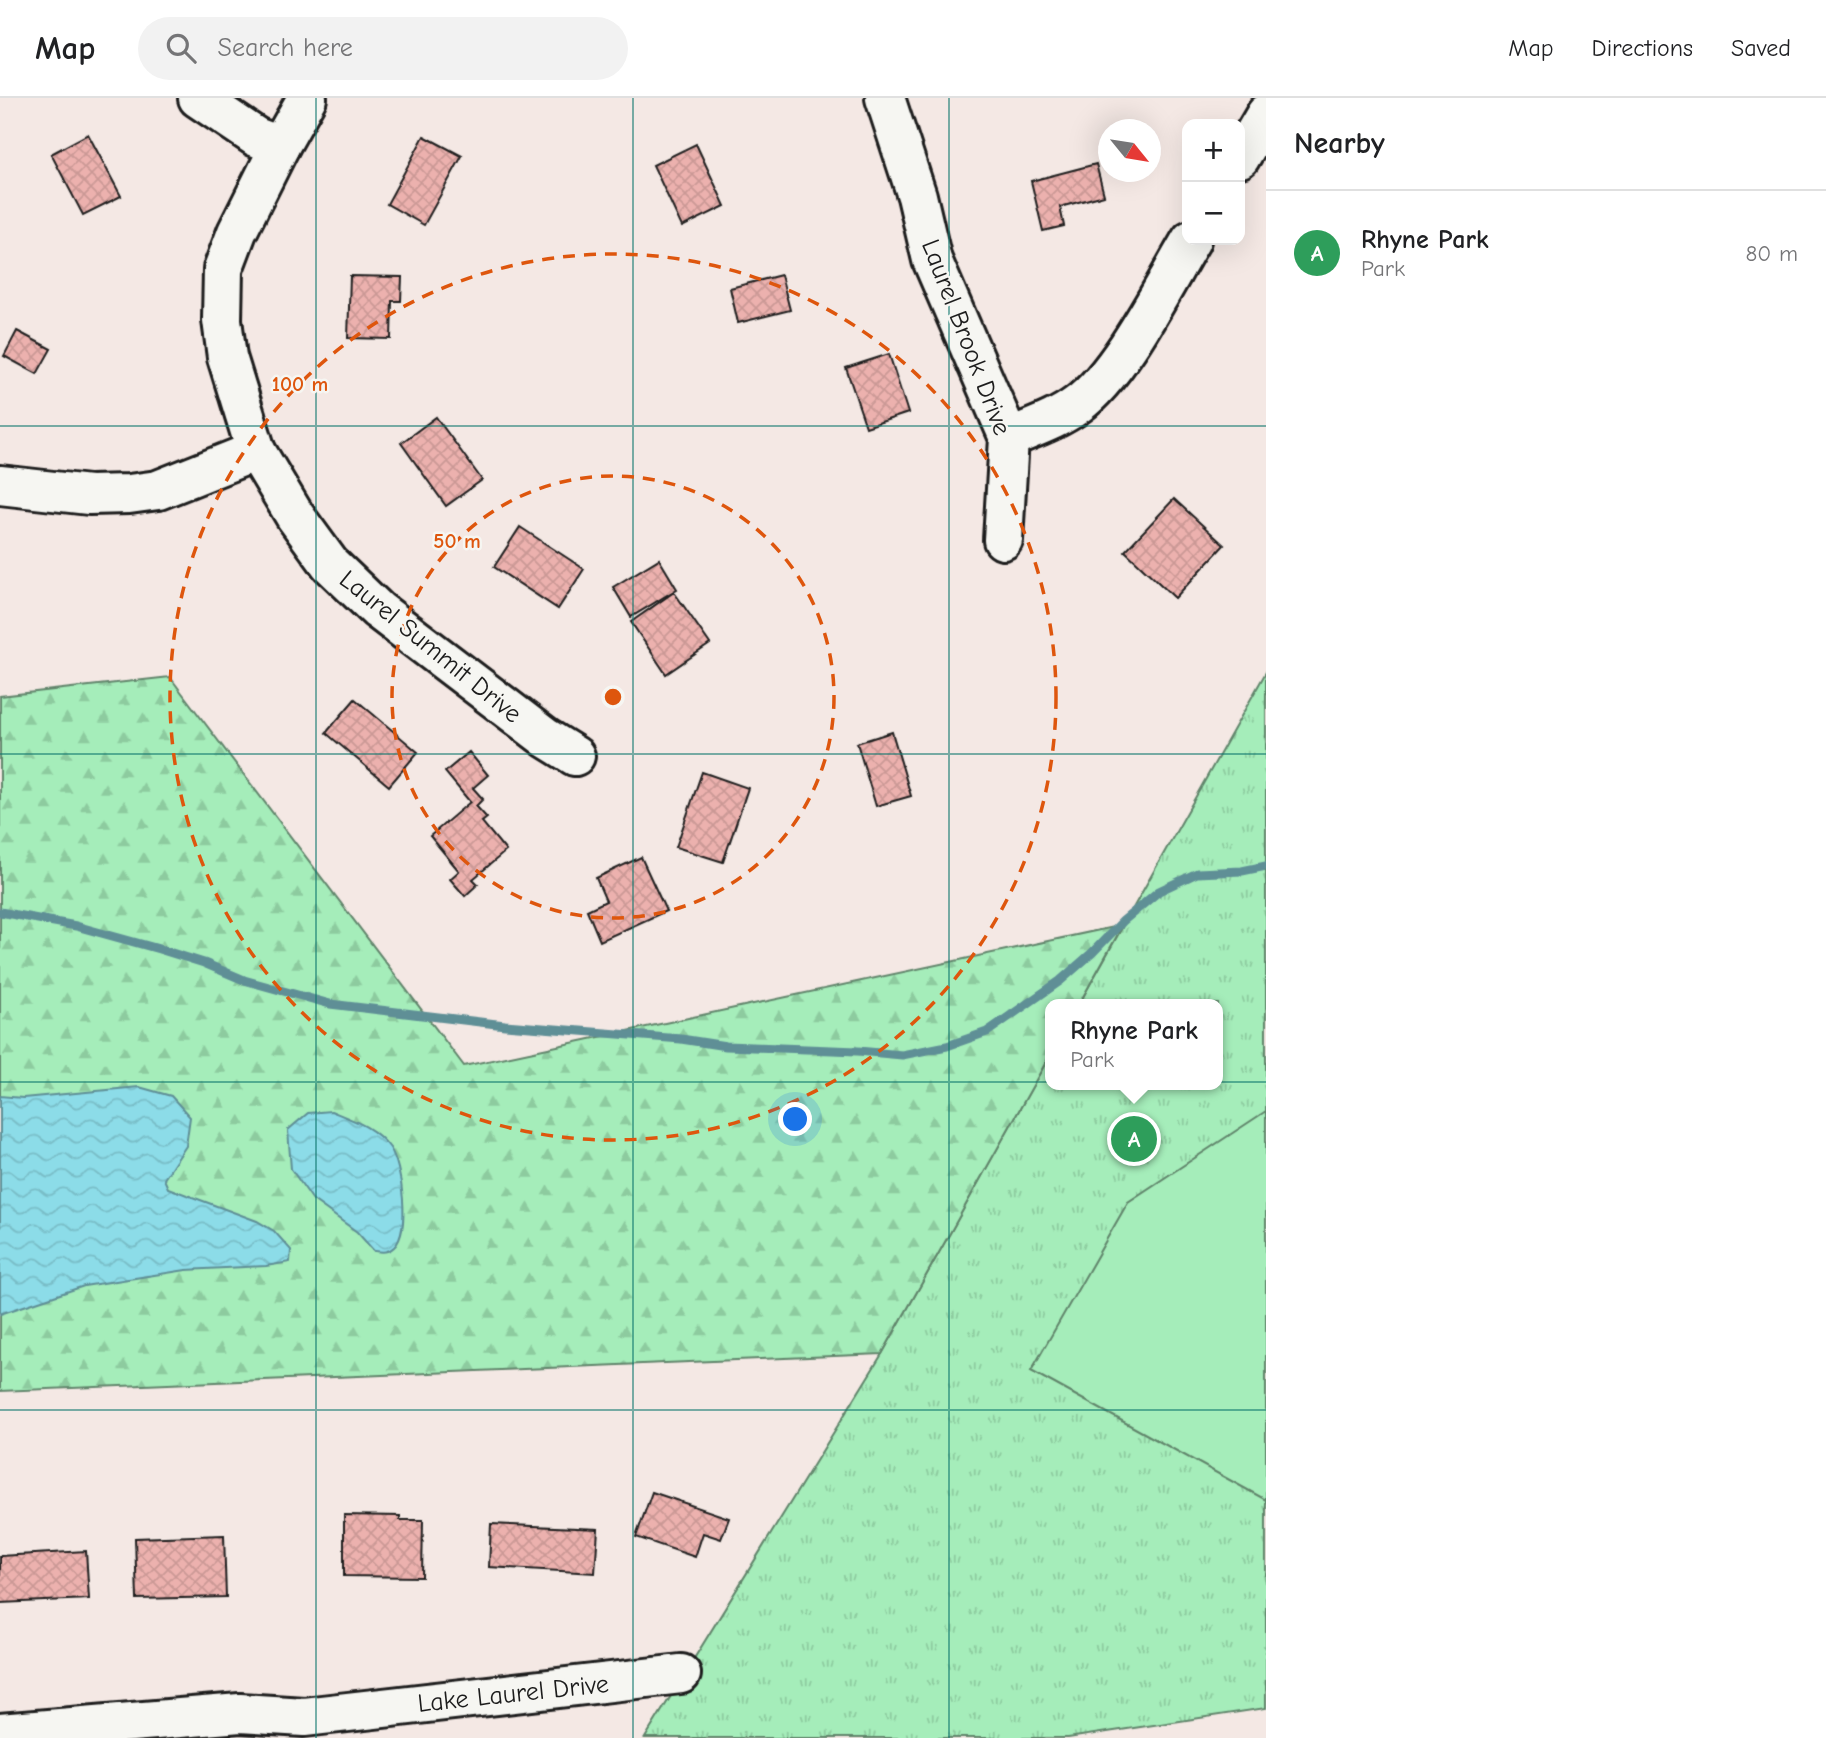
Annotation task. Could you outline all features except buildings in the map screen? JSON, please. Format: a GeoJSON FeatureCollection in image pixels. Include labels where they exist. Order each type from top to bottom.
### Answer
{"type":"FeatureCollection","features":[{"type":"Feature","properties":{"kind":"street"},"geometry":{"type":"LineString","coordinates":[[198,98],[256,136],[280,146]]}},
{"type":"Feature","properties":{"kind":"street","name":"Laurel Summit Drive"},"geometry":{"type":"LineString","coordinates":[[307,98],[237,232],[223,269],[222,320],[227,357],[256,451],[295,516],[330,564],[378,610],[547,738],[575,756]]}},
{"type":"Feature","properties":{"kind":"street","name":"Laurel Brook Drive"},"geometry":{"type":"LineString","coordinates":[[885,98],[917,196],[932,260],[1009,438],[1003,540]]}},
{"type":"Feature","properties":{"kind":"street"},"geometry":{"type":"LineString","coordinates":[[1245,150],[1266,114]]}},
{"type":"Feature","properties":{"kind":"street"},"geometry":{"type":"LineString","coordinates":[[1009,438],[1066,413],[1097,387],[1128,345],[1188,245]]}},
{"type":"Feature","properties":{"kind":"street"},"geometry":{"type":"LineString","coordinates":[[0,485],[89,495],[158,491],[256,451]]}},
{"type":"Feature","properties":{"kind":"street","name":"Lake Laurel Drive"},"geometry":{"type":"LineString","coordinates":[[0,1733],[240,1713],[299,1728],[681,1674]]}},
{"type":"Feature","properties":{"kind":"green space"},"geometry":{"type":"Polygon","coordinates":[[[1266,672],[1266,1708],[1068,1738],[645,1738],[882,1354],[1045,1064],[1045,1090],[1223,1090],[1223,999],[1082,999],[1266,672]]]}},
{"type":"Feature","properties":{"kind":"green space"},"geometry":{"type":"Polygon","coordinates":[[[170,677],[464,1066],[1123,925],[1082,999],[1045,999],[1045,1064],[882,1354],[0,1391],[0,696],[170,677]]]}},
{"type":"Feature","properties":{"kind":"green space"},"geometry":{"type":"Polygon","coordinates":[[[1266,1111],[1266,1500],[1031,1371],[1128,1202],[1266,1111]]]}},
{"type":"Feature","properties":{"kind":"water"},"geometry":{"type":"Polygon","coordinates":[[[139,1087],[171,1096],[190,1117],[186,1146],[164,1179],[168,1188],[257,1221],[274,1231],[291,1250],[290,1262],[266,1266],[186,1270],[84,1286],[0,1314],[0,1096],[23,1098],[139,1087]]]}},
{"type":"Feature","properties":{"kind":"water"},"geometry":{"type":"Polygon","coordinates":[[[331,1111],[371,1129],[390,1148],[394,1157],[401,1183],[403,1213],[399,1239],[389,1250],[374,1251],[357,1232],[313,1200],[291,1169],[288,1130],[308,1113],[331,1111]]]}},
{"type":"Feature","properties":{"kind":"waterway"},"geometry":{"type":"LineString","coordinates":[[0,912],[76,926],[159,949],[204,963],[244,980],[330,1004],[505,1025],[681,1039],[726,1046],[902,1055],[947,1046],[987,1032],[1060,981],[1159,891],[1197,873],[1242,871],[1266,866]]}},
{"type":"Feature","properties":{"kind":"place","name":"Rhyne Park"},"geometry":{"type":"Point","coordinates":[1134,1139]}}]}
